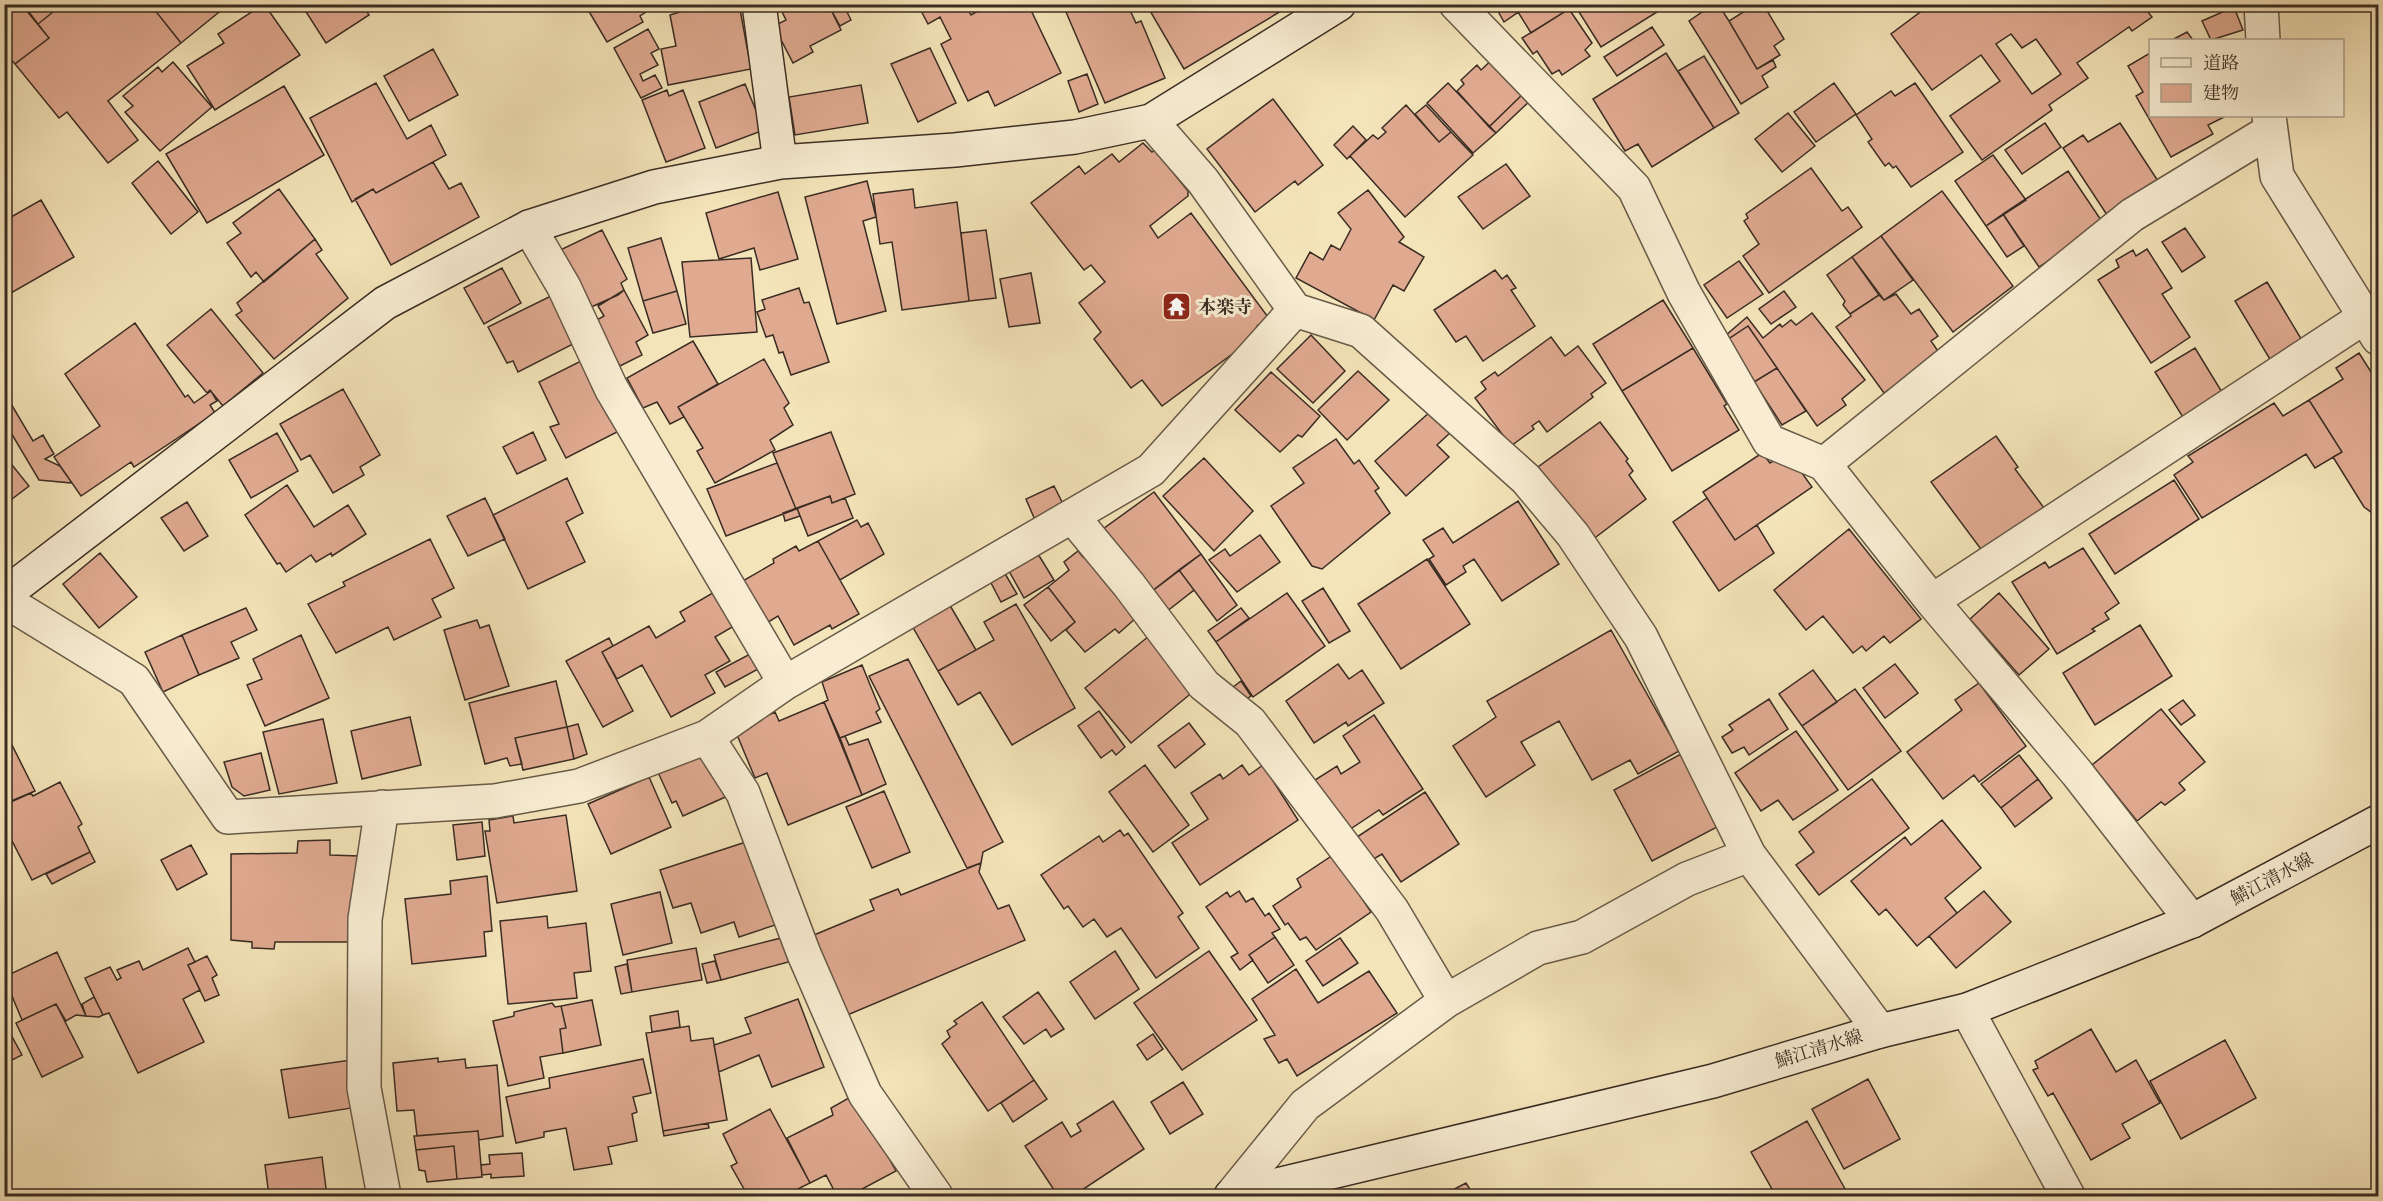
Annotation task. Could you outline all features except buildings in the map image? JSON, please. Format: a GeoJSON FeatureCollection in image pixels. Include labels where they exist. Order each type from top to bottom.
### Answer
{"type":"FeatureCollection","features":[{"type":"Feature","properties":{"kind":"street"},"geometry":{"type":"LineString","coordinates":[[759,4],[780,162]]}},
{"type":"Feature","properties":{"kind":"street"},"geometry":{"type":"LineString","coordinates":[[4,594],[385,303],[529,227],[654,187],[780,162],[955,150],[1074,138],[1151,121],[1339,4]]}},
{"type":"Feature","properties":{"kind":"street"},"geometry":{"type":"LineString","coordinates":[[1456,4],[1634,188],[1684,293],[1769,441],[1824,464],[1932,601],[2077,773],[2192,921]]}},
{"type":"Feature","properties":{"kind":"street"},"geometry":{"type":"LineString","coordinates":[[2260,4],[2263,39]]}},
{"type":"Feature","properties":{"kind":"street"},"geometry":{"type":"LineString","coordinates":[[1151,121],[1203,181],[1295,310],[1361,331],[1526,479],[1573,535],[1641,637],[1749,855],[1880,1031]]}},
{"type":"Feature","properties":{"kind":"street"},"geometry":{"type":"LineString","coordinates":[[1824,464],[2132,215],[2270,123],[2277,176],[2372,327],[1932,601]]}},
{"type":"Feature","properties":{"kind":"street"},"geometry":{"type":"LineString","coordinates":[[529,227],[564,287],[611,388],[785,683]]}},
{"type":"Feature","properties":{"kind":"street"},"geometry":{"type":"LineString","coordinates":[[4,600],[134,680],[228,817],[495,801],[579,786],[707,737],[785,683],[1151,470],[1295,310]]}},
{"type":"Feature","properties":{"kind":"street"},"geometry":{"type":"LineString","coordinates":[[1072,516],[1129,585],[1204,685],[1250,722],[1392,910],[1446,1001]]}},
{"type":"Feature","properties":{"kind":"street"},"geometry":{"type":"LineString","coordinates":[[707,737],[743,793],[804,954],[865,1094],[936,1197]]}},
{"type":"Feature","properties":{"kind":"street"},"geometry":{"type":"LineString","coordinates":[[382,807],[365,919],[364,1088],[384,1197]]}},
{"type":"Feature","properties":{"kind":"street","name":"鯖江清水線"},"geometry":{"type":"LineString","coordinates":[[1231,1196],[1713,1082],[1880,1031],[1967,1010],[2192,921],[2379,822]]}},
{"type":"Feature","properties":{"kind":"street"},"geometry":{"type":"LineString","coordinates":[[1231,1196],[1305,1105],[1446,1001],[1538,948],[1582,937],[1687,879],[1749,855]]}},
{"type":"Feature","properties":{"kind":"street"},"geometry":{"type":"LineString","coordinates":[[1967,1010],[2068,1197]]}},
{"type":"Feature","properties":{"kind":"place","name":"本楽寺"},"geometry":{"type":"Point","coordinates":[1177,307]}}]}
